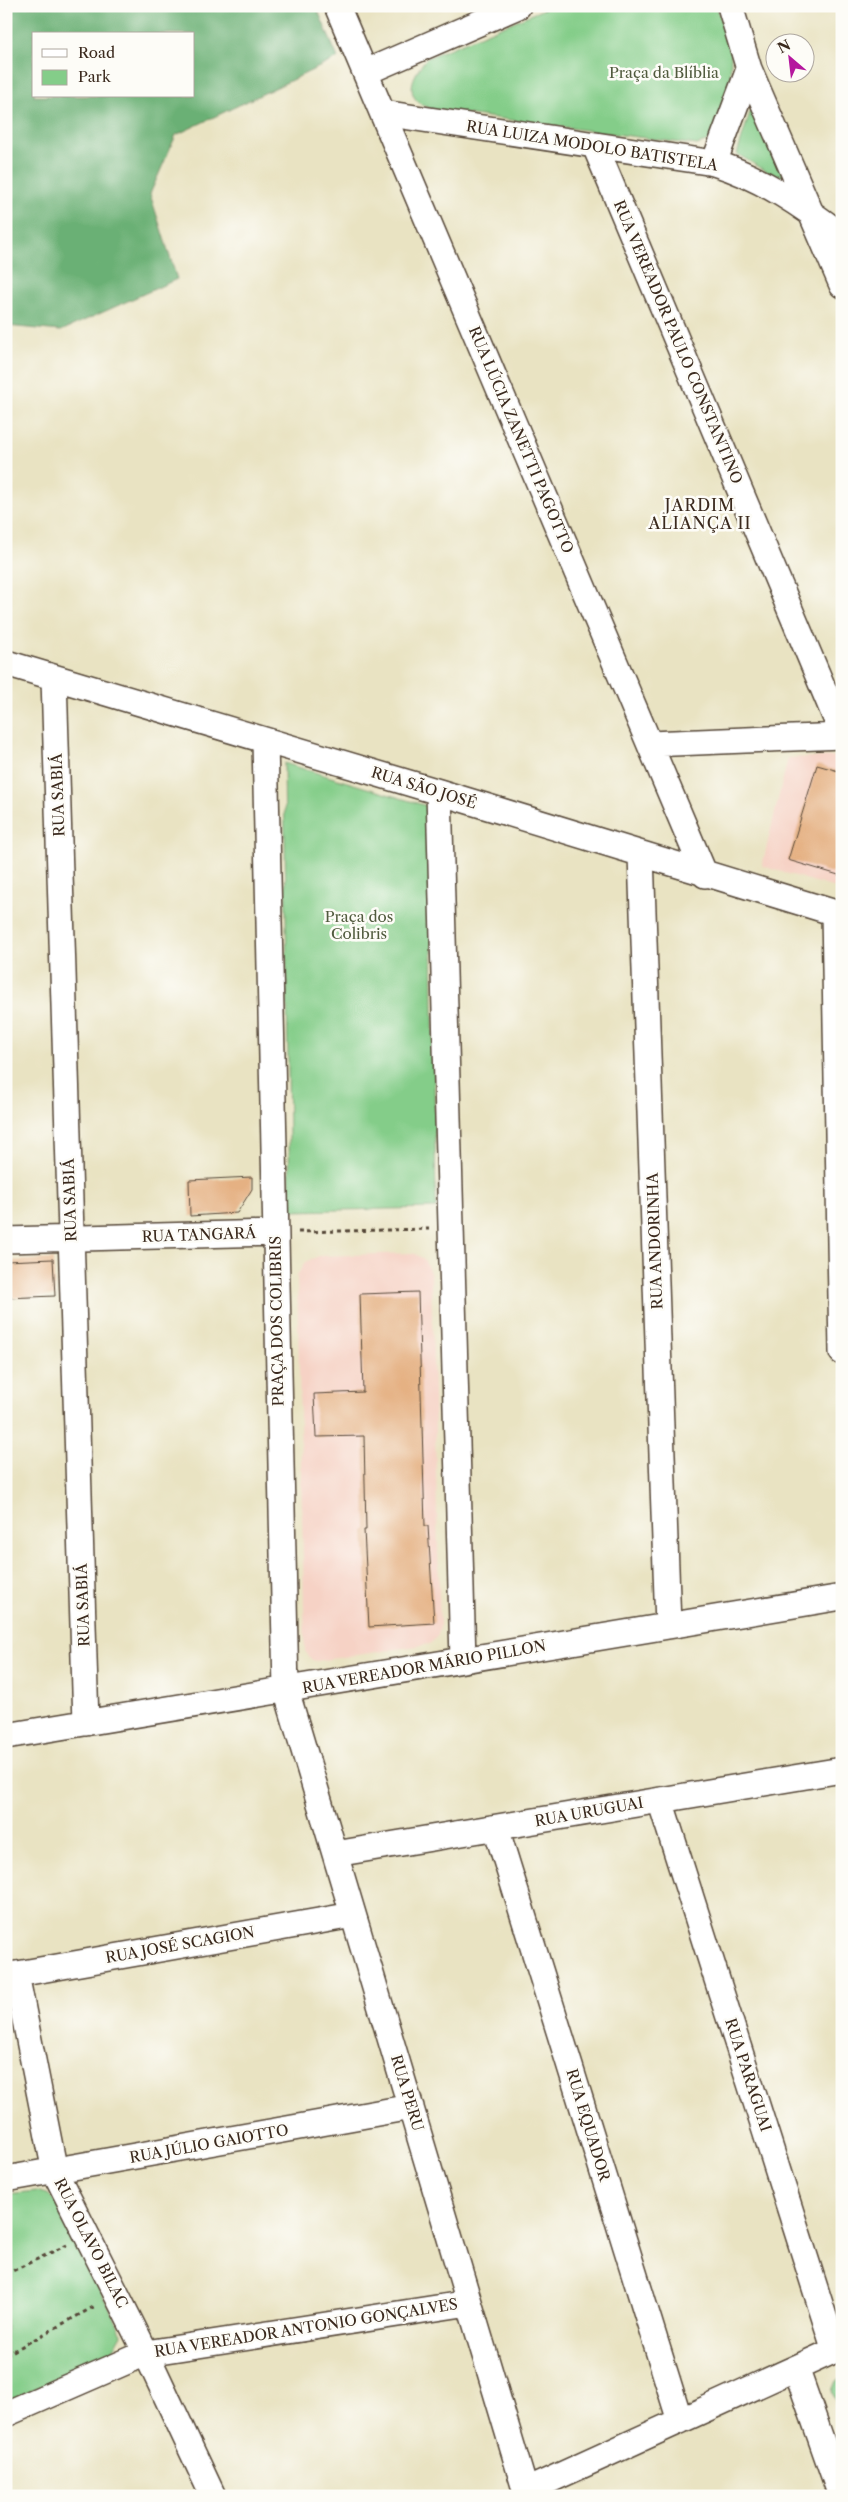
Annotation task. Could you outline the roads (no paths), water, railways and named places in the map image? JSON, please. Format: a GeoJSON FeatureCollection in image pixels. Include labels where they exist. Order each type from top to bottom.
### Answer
{"type":"FeatureCollection","features":[{"type":"Feature","properties":{"kind":"street","name":"RUA LÚCIA ZANETTI PAGOTTO"},"geometry":{"type":"LineString","coordinates":[[337,6],[705,875]]}},
{"type":"Feature","properties":{"kind":"street"},"geometry":{"type":"LineString","coordinates":[[366,72],[518,6]]}},
{"type":"Feature","properties":{"kind":"street"},"geometry":{"type":"LineString","coordinates":[[730,6],[749,69],[841,279]]}},
{"type":"Feature","properties":{"kind":"street"},"geometry":{"type":"LineString","coordinates":[[714,163],[749,69]]}},
{"type":"Feature","properties":{"kind":"street","name":"RUA LUIZA MODOLO BATISTELA"},"geometry":{"type":"LineString","coordinates":[[383,113],[714,163],[741,171],[810,211],[842,236]]}},
{"type":"Feature","properties":{"kind":"street","name":"RUA VEREADOR PAULO CONSTANTINO"},"geometry":{"type":"LineString","coordinates":[[595,146],[842,734]]}},
{"type":"Feature","properties":{"kind":"street","name":"RUA SÃO JOSÉ"},"geometry":{"type":"LineString","coordinates":[[6,664],[439,792],[705,875],[838,914]]}},
{"type":"Feature","properties":{"kind":"street","name":"RUA SABIÁ"},"geometry":{"type":"LineString","coordinates":[[54,678],[86,1723]]}},
{"type":"Feature","properties":{"kind":"street"},"geometry":{"type":"LineString","coordinates":[[650,744],[842,734]]}},
{"type":"Feature","properties":{"kind":"street","name":"PRAÇA DOS COLIBRIS"},"geometry":{"type":"LineString","coordinates":[[265,741],[286,1690]]}},
{"type":"Feature","properties":{"kind":"street"},"geometry":{"type":"LineString","coordinates":[[439,792],[463,1660]]}},
{"type":"Feature","properties":{"kind":"street","name":"RUA ANDORINHA"},"geometry":{"type":"LineString","coordinates":[[641,855],[668,1626]]}},
{"type":"Feature","properties":{"kind":"street"},"geometry":{"type":"LineString","coordinates":[[838,914],[842,1352]]}},
{"type":"Feature","properties":{"kind":"street","name":"RUA TANGARÁ"},"geometry":{"type":"LineString","coordinates":[[6,1240],[275,1233]]}},
{"type":"Feature","properties":{"kind":"street","name":"RUA VEREADOR MÁRIO PILLON"},"geometry":{"type":"LineString","coordinates":[[6,1736],[842,1597]]}},
{"type":"Feature","properties":{"kind":"street","name":"RUA PERU"},"geometry":{"type":"LineString","coordinates":[[286,1690],[526,2494]]}},
{"type":"Feature","properties":{"kind":"street","name":"RUA URUGUAI"},"geometry":{"type":"LineString","coordinates":[[335,1854],[841,1772]]}},
{"type":"Feature","properties":{"kind":"street","name":"RUA PARAGUAI"},"geometry":{"type":"LineString","coordinates":[[660,1800],[838,2349]]}},
{"type":"Feature","properties":{"kind":"street","name":"RUA EQUADOR"},"geometry":{"type":"LineString","coordinates":[[496,1828],[680,2421]]}},
{"type":"Feature","properties":{"kind":"street","name":"RUA JOSÉ SCAGION"},"geometry":{"type":"LineString","coordinates":[[11,1975],[354,1915]]}},
{"type":"Feature","properties":{"kind":"street","name":"RUA OLAVO BILAC"},"geometry":{"type":"LineString","coordinates":[[11,1975],[55,2172],[146,2353],[213,2496]]}},
{"type":"Feature","properties":{"kind":"street","name":"RUA JÚLIO GAIOTTO"},"geometry":{"type":"LineString","coordinates":[[6,2179],[55,2172],[411,2107]]}},
{"type":"Feature","properties":{"kind":"street","name":"RUA VEREADOR ANTONIO GONÇALVES"},"geometry":{"type":"LineString","coordinates":[[6,2414],[146,2353],[469,2303]]}},
{"type":"Feature","properties":{"kind":"street"},"geometry":{"type":"LineString","coordinates":[[526,2494],[838,2349]]}},
{"type":"Feature","properties":{"kind":"street"},"geometry":{"type":"LineString","coordinates":[[796,2368],[841,2496]]}},
{"type":"Feature","properties":{"kind":"district","name":"JARDIM ALIANÇA II"},"geometry":{"type":"Point","coordinates":[700,514]}},
{"type":"Feature","properties":{"kind":"park label","name":"Praça da Blíblia"},"geometry":{"type":"Point","coordinates":[664,73]}},
{"type":"Feature","properties":{"kind":"park label","name":"Praça dos Colibris"},"geometry":{"type":"Point","coordinates":[359,926]}}]}
